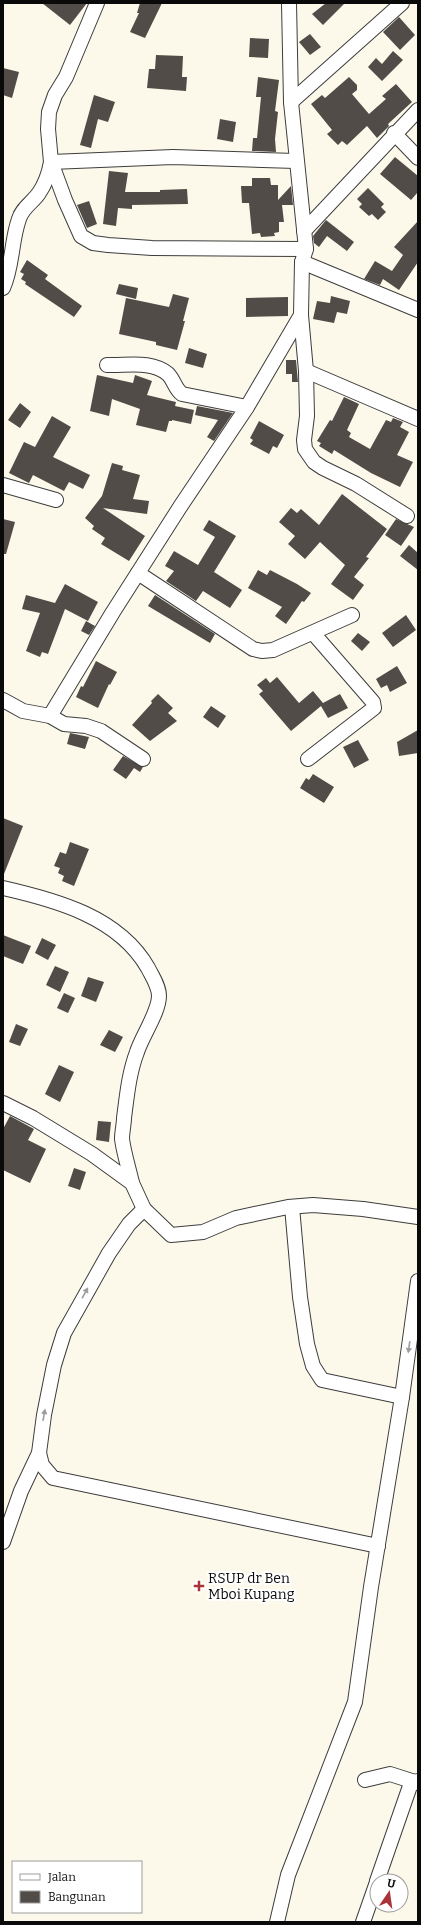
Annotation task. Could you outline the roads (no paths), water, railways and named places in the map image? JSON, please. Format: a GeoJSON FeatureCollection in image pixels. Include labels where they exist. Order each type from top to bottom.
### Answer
{"type":"FeatureCollection","features":[{"type":"Feature","properties":{"kind":"street"},"geometry":{"type":"LineString","coordinates":[[97,3],[66,77],[55,95],[49,112],[48,130],[51,162],[73,221],[81,236],[93,243],[152,248],[304,256],[418,310]]}},
{"type":"Feature","properties":{"kind":"street"},"geometry":{"type":"LineString","coordinates":[[289,3],[291,102],[304,231],[301,315],[306,371],[307,416],[304,440],[305,449],[314,462],[323,468],[356,484],[407,516]]}},
{"type":"Feature","properties":{"kind":"street"},"geometry":{"type":"LineString","coordinates":[[291,102],[402,3]]}},
{"type":"Feature","properties":{"kind":"street"},"geometry":{"type":"LineString","coordinates":[[304,231],[394,133],[418,110]]}},
{"type":"Feature","properties":{"kind":"street"},"geometry":{"type":"LineString","coordinates":[[394,133],[418,158]]}},
{"type":"Feature","properties":{"kind":"street"},"geometry":{"type":"LineString","coordinates":[[51,162],[173,157],[296,161]]}},
{"type":"Feature","properties":{"kind":"street"},"geometry":{"type":"LineString","coordinates":[[3,288],[8,277],[19,219],[24,209],[39,193],[47,180],[51,162]]}},
{"type":"Feature","properties":{"kind":"street"},"geometry":{"type":"LineString","coordinates":[[50,716],[138,573],[247,407],[301,315]]}},
{"type":"Feature","properties":{"kind":"street"},"geometry":{"type":"LineString","coordinates":[[107,365],[147,365],[168,374],[178,391],[182,394],[247,407]]}},
{"type":"Feature","properties":{"kind":"street"},"geometry":{"type":"LineString","coordinates":[[306,371],[418,419]]}},
{"type":"Feature","properties":{"kind":"street"},"geometry":{"type":"LineString","coordinates":[[3,485],[56,500]]}},
{"type":"Feature","properties":{"kind":"street"},"geometry":{"type":"LineString","coordinates":[[138,573],[253,649],[262,652],[273,650],[352,615]]}},
{"type":"Feature","properties":{"kind":"street"},"geometry":{"type":"LineString","coordinates":[[308,759],[374,708],[373,702],[313,633]]}},
{"type":"Feature","properties":{"kind":"street"},"geometry":{"type":"LineString","coordinates":[[3,700],[23,711],[50,716],[64,724],[86,726],[101,731],[143,759]]}},
{"type":"Feature","properties":{"kind":"street"},"geometry":{"type":"LineString","coordinates":[[3,888],[39,896],[77,910],[106,924],[124,938],[142,958],[154,979],[159,995],[155,1010],[136,1053],[127,1089],[122,1138],[132,1183],[144,1209],[170,1236],[203,1232],[236,1218],[292,1207],[313,1205],[363,1209],[418,1217]]}},
{"type":"Feature","properties":{"kind":"street"},"geometry":{"type":"LineString","coordinates":[[3,1103],[33,1118],[92,1154],[132,1183]]}},
{"type":"Feature","properties":{"kind":"street"},"geometry":{"type":"LineString","coordinates":[[292,1207],[300,1297],[307,1344],[313,1366],[322,1380],[402,1397]]}},
{"type":"Feature","properties":{"kind":"street"},"geometry":{"type":"LineString","coordinates":[[3,1542],[21,1491],[39,1453],[51,1379],[64,1333],[109,1253],[129,1224],[144,1209]]}},
{"type":"Feature","properties":{"kind":"street"},"geometry":{"type":"LineString","coordinates":[[277,1922],[288,1875],[355,1702],[402,1397],[418,1281]]}},
{"type":"Feature","properties":{"kind":"street"},"geometry":{"type":"LineString","coordinates":[[39,1453],[42,1465],[53,1478],[378,1546]]}},
{"type":"Feature","properties":{"kind":"street"},"geometry":{"type":"LineString","coordinates":[[365,1780],[390,1774],[416,1782]]}},
{"type":"Feature","properties":{"kind":"street"},"geometry":{"type":"LineString","coordinates":[[380,1873],[410,1786],[416,1782]]}},
{"type":"Feature","properties":{"kind":"street"},"geometry":{"type":"LineString","coordinates":[[363,1922],[369,1905]]}},
{"type":"Feature","properties":{"kind":"place","name":"RSUP dr Ben Mboi Kupang"},"geometry":{"type":"Point","coordinates":[199,1586]}}]}
